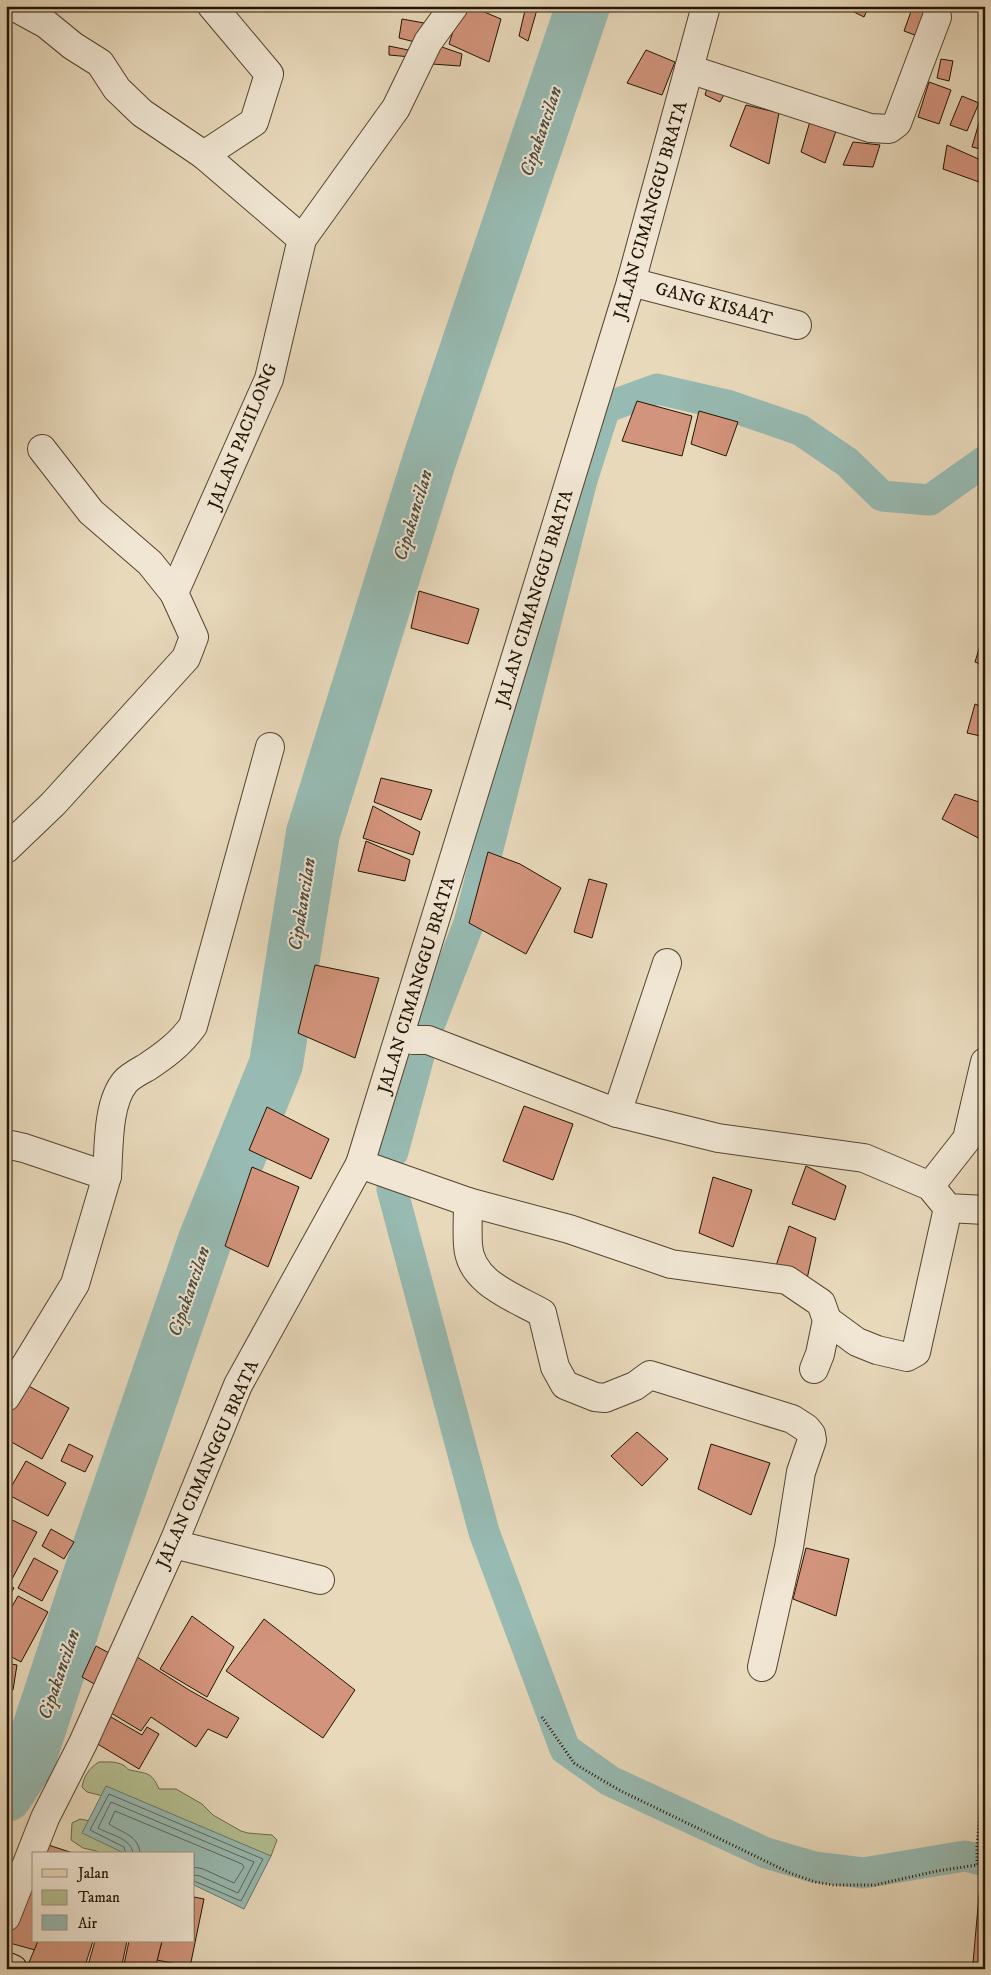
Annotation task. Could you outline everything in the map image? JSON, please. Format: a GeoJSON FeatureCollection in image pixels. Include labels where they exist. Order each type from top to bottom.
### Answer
{"type":"FeatureCollection","features":[{"type":"Feature","properties":{"kind":"main road"},"geometry":{"type":"LineString","coordinates":[[6,1966],[13,1969]]}},
{"type":"Feature","properties":{"kind":"street"},"geometry":{"type":"LineString","coordinates":[[14,6],[46,24],[73,46],[100,63],[117,89],[142,113],[204,155],[302,239],[396,108],[428,42],[454,6]]}},
{"type":"Feature","properties":{"kind":"street"},"geometry":{"type":"LineString","coordinates":[[204,155],[254,122],[270,74],[212,6]]}},
{"type":"Feature","properties":{"kind":"street","name":"JALAN CIMANGGU BRATA"},"geometry":{"type":"LineString","coordinates":[[6,1917],[45,1818],[83,1743],[173,1544],[238,1385],[360,1164],[631,282],[706,6]]}},
{"type":"Feature","properties":{"kind":"street"},"geometry":{"type":"LineString","coordinates":[[689,69],[870,128],[888,129],[897,123],[937,17]]}},
{"type":"Feature","properties":{"kind":"street","name":"JALAN PACILONG"},"geometry":{"type":"LineString","coordinates":[[174,594],[269,379],[302,239]]}},
{"type":"Feature","properties":{"kind":"street","name":"GANG KISAAT"},"geometry":{"type":"LineString","coordinates":[[631,282],[797,325]]}},
{"type":"Feature","properties":{"kind":"street"},"geometry":{"type":"LineString","coordinates":[[6,849],[53,804],[186,658],[194,637],[174,594],[150,563],[91,512],[42,448]]}},
{"type":"Feature","properties":{"kind":"street"},"geometry":{"type":"LineString","coordinates":[[6,1397],[76,1284],[107,1176],[111,1119],[117,1097],[125,1081],[170,1051],[182,1040],[192,1026],[270,747]]}},
{"type":"Feature","properties":{"kind":"street"},"geometry":{"type":"LineString","coordinates":[[617,1113],[667,963]]}},
{"type":"Feature","properties":{"kind":"street"},"geometry":{"type":"LineString","coordinates":[[400,1037],[413,1040],[428,1040],[617,1113],[718,1138],[864,1158],[930,1186],[948,1208],[985,1210]]}},
{"type":"Feature","properties":{"kind":"street"},"geometry":{"type":"LineString","coordinates":[[930,1186],[967,1139],[985,1062]]}},
{"type":"Feature","properties":{"kind":"street"},"geometry":{"type":"LineString","coordinates":[[6,1144],[24,1148],[107,1176]]}},
{"type":"Feature","properties":{"kind":"street"},"geometry":{"type":"LineString","coordinates":[[360,1164],[468,1202],[569,1228],[671,1264],[786,1280],[821,1304],[827,1320],[820,1354],[814,1369]]}},
{"type":"Feature","properties":{"kind":"street"},"geometry":{"type":"LineString","coordinates":[[468,1202],[468,1247],[475,1270],[490,1284],[542,1313],[555,1367],[565,1385],[595,1397],[605,1398],[635,1386],[650,1375],[792,1419],[806,1428],[811,1434],[812,1440],[801,1472],[789,1547],[762,1667]]}},
{"type":"Feature","properties":{"kind":"street"},"geometry":{"type":"LineString","coordinates":[[827,1320],[856,1342],[877,1350],[907,1357],[916,1352],[948,1208]]}},
{"type":"Feature","properties":{"kind":"street"},"geometry":{"type":"LineString","coordinates":[[173,1544],[320,1580]]}},
{"type":"Feature","properties":{"kind":"path"},"geometry":{"type":"LineString","coordinates":[[542,1717],[574,1764],[621,1791],[790,1873],[815,1882],[833,1885],[875,1884],[977,1865],[982,1795],[985,1794]]}},
{"type":"Feature","properties":{"kind":"green space"},"geometry":{"type":"Polygon","coordinates":[[[99,1762],[117,1763],[129,1770],[148,1774],[159,1789],[176,1789],[202,1804],[213,1815],[241,1831],[272,1835],[277,1840],[271,1856],[263,1856],[107,1797],[87,1792],[82,1787],[84,1779],[95,1764],[99,1762]]]}},
{"type":"Feature","properties":{"kind":"green space"},"geometry":{"type":"Polygon","coordinates":[[[80,1819],[95,1822],[167,1852],[98,1852],[83,1848],[71,1840],[72,1823],[80,1819]]]}},
{"type":"Feature","properties":{"kind":"water"},"geometry":{"type":"Polygon","coordinates":[[[106,1786],[271,1856],[244,1909],[195,1885],[195,1852],[122,1852],[82,1833],[106,1786]]]}},
{"type":"Feature","properties":{"kind":"building"},"geometry":{"type":"Polygon","coordinates":[[[461,6],[470,6],[501,19],[489,62],[449,44],[461,6]]]}},
{"type":"Feature","properties":{"kind":"building"},"geometry":{"type":"Polygon","coordinates":[[[526,6],[538,6],[528,41],[519,36],[526,6]]]}},
{"type":"Feature","properties":{"kind":"building"},"geometry":{"type":"Polygon","coordinates":[[[842,6],[869,6],[864,17],[842,6]]]}},
{"type":"Feature","properties":{"kind":"building"},"geometry":{"type":"Polygon","coordinates":[[[913,6],[934,6],[923,38],[904,31],[913,6]]]}},
{"type":"Feature","properties":{"kind":"building"},"geometry":{"type":"Polygon","coordinates":[[[402,19],[424,23],[419,43],[399,38],[402,19]]]}},
{"type":"Feature","properties":{"kind":"building"},"geometry":{"type":"Polygon","coordinates":[[[436,45],[462,54],[460,66],[432,64],[436,45]]]}},
{"type":"Feature","properties":{"kind":"building"},"geometry":{"type":"Polygon","coordinates":[[[389,46],[413,51],[411,57],[389,55],[389,46]]]}},
{"type":"Feature","properties":{"kind":"building"},"geometry":{"type":"Polygon","coordinates":[[[646,50],[675,62],[662,95],[627,83],[646,50]]]}},
{"type":"Feature","properties":{"kind":"building"},"geometry":{"type":"Polygon","coordinates":[[[941,59],[953,61],[949,81],[937,78],[941,59]]]}},
{"type":"Feature","properties":{"kind":"building"},"geometry":{"type":"Polygon","coordinates":[[[929,82],[951,90],[939,124],[918,117],[929,82]]]}},
{"type":"Feature","properties":{"kind":"building"},"geometry":{"type":"Polygon","coordinates":[[[708,85],[727,89],[720,102],[705,95],[708,85]]]}},
{"type":"Feature","properties":{"kind":"building"},"geometry":{"type":"Polygon","coordinates":[[[962,96],[979,103],[967,131],[950,125],[962,96]]]}},
{"type":"Feature","properties":{"kind":"building"},"geometry":{"type":"Polygon","coordinates":[[[746,105],[779,113],[769,164],[730,146],[746,105]]]}},
{"type":"Feature","properties":{"kind":"building"},"geometry":{"type":"Polygon","coordinates":[[[985,105],[985,150],[972,147],[985,105]]]}},
{"type":"Feature","properties":{"kind":"building"},"geometry":{"type":"Polygon","coordinates":[[[811,118],[837,128],[825,163],[801,152],[811,118]]]}},
{"type":"Feature","properties":{"kind":"building"},"geometry":{"type":"Polygon","coordinates":[[[853,142],[880,145],[873,167],[843,165],[853,142]]]}},
{"type":"Feature","properties":{"kind":"building"},"geometry":{"type":"Polygon","coordinates":[[[947,145],[983,161],[979,182],[943,169],[947,145]]]}},
{"type":"Feature","properties":{"kind":"building"},"geometry":{"type":"Polygon","coordinates":[[[637,401],[692,416],[682,456],[622,441],[637,401]]]}},
{"type":"Feature","properties":{"kind":"building"},"geometry":{"type":"Polygon","coordinates":[[[699,411],[738,422],[726,456],[691,444],[699,411]]]}},
{"type":"Feature","properties":{"kind":"building"},"geometry":{"type":"Polygon","coordinates":[[[419,591],[479,609],[468,644],[411,628],[419,591]]]}},
{"type":"Feature","properties":{"kind":"building"},"geometry":{"type":"Polygon","coordinates":[[[985,629],[985,666],[975,662],[985,629]]]}},
{"type":"Feature","properties":{"kind":"building"},"geometry":{"type":"Polygon","coordinates":[[[975,704],[985,708],[985,737],[967,733],[975,704]]]}},
{"type":"Feature","properties":{"kind":"building"},"geometry":{"type":"Polygon","coordinates":[[[381,778],[432,790],[421,820],[374,802],[381,778]]]}},
{"type":"Feature","properties":{"kind":"building"},"geometry":{"type":"Polygon","coordinates":[[[955,794],[985,804],[984,841],[942,819],[955,794]]]}},
{"type":"Feature","properties":{"kind":"building"},"geometry":{"type":"Polygon","coordinates":[[[373,806],[420,832],[413,855],[363,838],[373,806]]]}},
{"type":"Feature","properties":{"kind":"building"},"geometry":{"type":"Polygon","coordinates":[[[366,841],[410,860],[405,881],[358,871],[366,841]]]}},
{"type":"Feature","properties":{"kind":"building"},"geometry":{"type":"Polygon","coordinates":[[[488,852],[520,864],[561,888],[526,954],[469,923],[488,852]]]}},
{"type":"Feature","properties":{"kind":"building"},"geometry":{"type":"Polygon","coordinates":[[[589,879],[607,884],[592,938],[574,932],[589,879]]]}},
{"type":"Feature","properties":{"kind":"building"},"geometry":{"type":"Polygon","coordinates":[[[315,965],[379,978],[355,1058],[298,1033],[315,965]]]}},
{"type":"Feature","properties":{"kind":"building"},"geometry":{"type":"Polygon","coordinates":[[[524,1106],[573,1124],[553,1180],[503,1161],[524,1106]]]}},
{"type":"Feature","properties":{"kind":"building"},"geometry":{"type":"Polygon","coordinates":[[[267,1107],[329,1139],[311,1179],[249,1150],[267,1107]]]}},
{"type":"Feature","properties":{"kind":"building"},"geometry":{"type":"Polygon","coordinates":[[[806,1166],[846,1186],[835,1220],[792,1204],[806,1166]]]}},
{"type":"Feature","properties":{"kind":"building"},"geometry":{"type":"Polygon","coordinates":[[[252,1167],[299,1187],[268,1267],[225,1246],[252,1167]]]}},
{"type":"Feature","properties":{"kind":"building"},"geometry":{"type":"Polygon","coordinates":[[[713,1177],[752,1190],[733,1247],[699,1233],[713,1177]]]}},
{"type":"Feature","properties":{"kind":"building"},"geometry":{"type":"Polygon","coordinates":[[[789,1226],[816,1238],[807,1279],[775,1269],[789,1226]]]}},
{"type":"Feature","properties":{"kind":"building"},"geometry":{"type":"Polygon","coordinates":[[[23,1383],[69,1408],[42,1459],[6,1439],[6,1414],[23,1383]]]}},
{"type":"Feature","properties":{"kind":"building"},"geometry":{"type":"Polygon","coordinates":[[[637,1432],[668,1459],[642,1486],[611,1456],[637,1432]]]}},
{"type":"Feature","properties":{"kind":"building"},"geometry":{"type":"Polygon","coordinates":[[[69,1444],[93,1456],[85,1472],[61,1461],[69,1444]]]}},
{"type":"Feature","properties":{"kind":"building"},"geometry":{"type":"Polygon","coordinates":[[[711,1444],[770,1463],[751,1515],[698,1489],[711,1444]]]}},
{"type":"Feature","properties":{"kind":"building"},"geometry":{"type":"Polygon","coordinates":[[[26,1461],[66,1483],[48,1516],[7,1494],[26,1461]]]}},
{"type":"Feature","properties":{"kind":"building"},"geometry":{"type":"Polygon","coordinates":[[[6,1517],[37,1532],[12,1579],[6,1576],[6,1517]]]}},
{"type":"Feature","properties":{"kind":"building"},"geometry":{"type":"Polygon","coordinates":[[[51,1529],[74,1542],[64,1559],[42,1546],[51,1529]]]}},
{"type":"Feature","properties":{"kind":"building"},"geometry":{"type":"Polygon","coordinates":[[[806,1548],[849,1559],[836,1616],[793,1599],[806,1548]]]}},
{"type":"Feature","properties":{"kind":"building"},"geometry":{"type":"Polygon","coordinates":[[[34,1558],[58,1571],[42,1601],[18,1588],[34,1558]]]}},
{"type":"Feature","properties":{"kind":"building"},"geometry":{"type":"Polygon","coordinates":[[[6,1584],[14,1588],[6,1602],[6,1584]]]}},
{"type":"Feature","properties":{"kind":"building"},"geometry":{"type":"Polygon","coordinates":[[[18,1596],[48,1612],[21,1662],[6,1654],[6,1617],[18,1596]]]}},
{"type":"Feature","properties":{"kind":"building"},"geometry":{"type":"Polygon","coordinates":[[[192,1616],[234,1647],[207,1697],[160,1669],[192,1616]]]}},
{"type":"Feature","properties":{"kind":"building"},"geometry":{"type":"Polygon","coordinates":[[[264,1619],[355,1690],[323,1738],[226,1671],[264,1619]]]}},
{"type":"Feature","properties":{"kind":"building"},"geometry":{"type":"Polygon","coordinates":[[[96,1646],[111,1654],[96,1685],[82,1677],[96,1646]]]}},
{"type":"Feature","properties":{"kind":"building"},"geometry":{"type":"Polygon","coordinates":[[[137,1657],[189,1690],[239,1718],[227,1738],[208,1729],[196,1747],[151,1717],[141,1731],[106,1710],[137,1657]]]}},
{"type":"Feature","properties":{"kind":"building"},"geometry":{"type":"Polygon","coordinates":[[[6,1663],[17,1665],[13,1690],[6,1688],[6,1663]]]}},
{"type":"Feature","properties":{"kind":"building"},"geometry":{"type":"Polygon","coordinates":[[[111,1717],[142,1735],[147,1727],[159,1734],[139,1769],[96,1743],[111,1717]]]}},
{"type":"Feature","properties":{"kind":"building"},"geometry":{"type":"Polygon","coordinates":[[[42,1843],[70,1852],[39,1852],[42,1843]]]}},
{"type":"Feature","properties":{"kind":"building"},"geometry":{"type":"Polygon","coordinates":[[[32,1868],[32,1942],[38,1942],[35,1950],[6,1942],[6,1933],[32,1868]]]}},
{"type":"Feature","properties":{"kind":"building"},"geometry":{"type":"Polygon","coordinates":[[[980,1884],[985,1884],[985,1965],[973,1963],[980,1884]]]}},
{"type":"Feature","properties":{"kind":"building"},"geometry":{"type":"Polygon","coordinates":[[[195,1897],[204,1899],[190,1967],[157,1960],[162,1942],[195,1942],[195,1897]]]}},
{"type":"Feature","properties":{"kind":"building"},"geometry":{"type":"Polygon","coordinates":[[[38,1942],[93,1942],[84,1969],[27,1967],[38,1942]]]}},
{"type":"Feature","properties":{"kind":"building"},"geometry":{"type":"Polygon","coordinates":[[[95,1942],[127,1942],[121,1969],[87,1969],[95,1942]]]}},
{"type":"Feature","properties":{"kind":"building"},"geometry":{"type":"Polygon","coordinates":[[[129,1942],[162,1942],[155,1969],[123,1969],[129,1942]]]}},
{"type":"Feature","properties":{"kind":"waterway","name":"Cipakancilan"},"geometry":{"type":"LineString","coordinates":[[6,1795],[29,1759],[205,1240],[276,1064],[313,833],[430,458],[583,6]]}},
{"type":"Feature","properties":{"kind":"waterway"},"geometry":{"type":"LineString","coordinates":[[429,1026],[469,923],[582,480],[605,408],[657,389],[727,405],[800,430],[847,462],[882,496],[930,500],[985,461]]}},
{"type":"Feature","properties":{"kind":"waterway"},"geometry":{"type":"LineString","coordinates":[[393,1152],[419,1056]]}},
{"type":"Feature","properties":{"kind":"waterway"},"geometry":{"type":"LineString","coordinates":[[392,1189],[484,1532],[565,1749],[610,1781],[766,1853],[814,1867],[863,1873],[965,1856],[985,1861]]}},
{"type":"Feature","properties":{"kind":"waterway"},"geometry":{"type":"LineString","coordinates":[[29,1759],[47,1778]]}}]}
